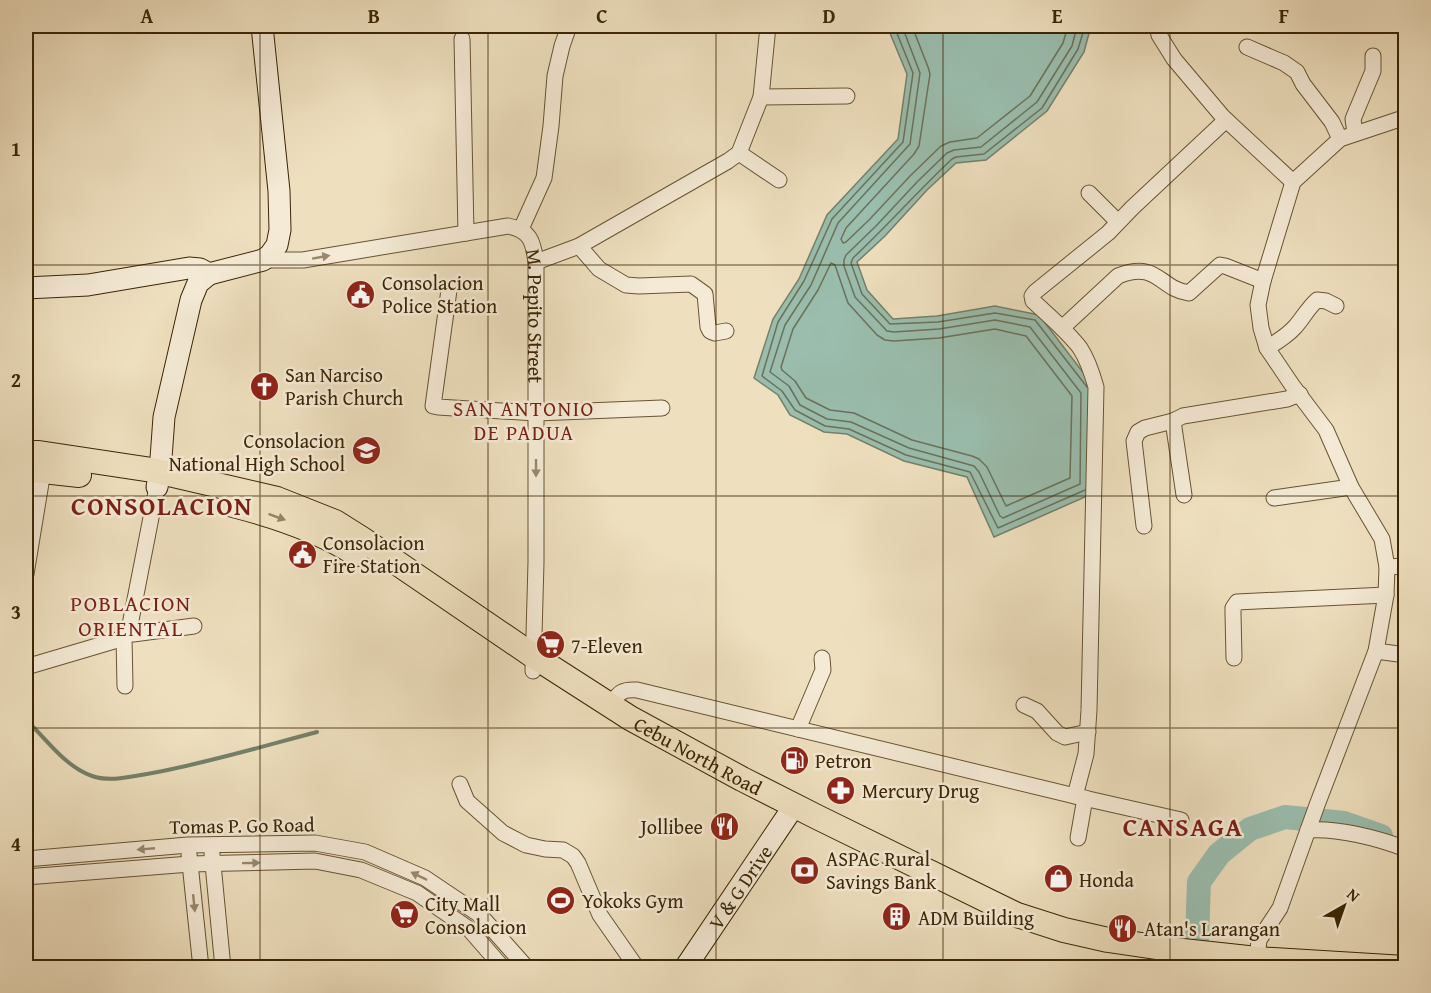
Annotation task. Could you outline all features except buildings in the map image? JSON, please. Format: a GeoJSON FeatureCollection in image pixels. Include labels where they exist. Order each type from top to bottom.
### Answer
{"type":"FeatureCollection","features":[{"type":"Feature","properties":{"kind":"main road","name":"Cebu North Road"},"geometry":{"type":"LineString","coordinates":[[26,453],[39,453],[158,479],[277,516],[337,542],[448,613],[610,705],[794,814],[840,846],[1006,925],[1083,949],[1187,962],[1257,959],[1405,968]]}},
{"type":"Feature","properties":{"kind":"main road","name":"Cebu North Road"},"geometry":{"type":"LineString","coordinates":[[34,470],[158,479]]}},
{"type":"Feature","properties":{"kind":"main road","name":"Cebu North Road"},"geometry":{"type":"LineString","coordinates":[[533,663],[621,730],[794,814]]}},
{"type":"Feature","properties":{"kind":"street"},"geometry":{"type":"LineString","coordinates":[[262,26],[279,191],[280,230],[277,245],[263,260]]}},
{"type":"Feature","properties":{"kind":"street"},"geometry":{"type":"LineString","coordinates":[[521,229],[543,178],[551,126],[555,76],[569,26]]}},
{"type":"Feature","properties":{"kind":"street"},"geometry":{"type":"LineString","coordinates":[[536,262],[579,246],[739,153],[761,97],[768,26]]}},
{"type":"Feature","properties":{"kind":"street"},"geometry":{"type":"LineString","coordinates":[[1162,26],[1158,30],[1159,35],[1174,59],[1226,120],[1293,182]]}},
{"type":"Feature","properties":{"kind":"street"},"geometry":{"type":"LineString","coordinates":[[462,39],[466,232]]}},
{"type":"Feature","properties":{"kind":"street"},"geometry":{"type":"LineString","coordinates":[[1247,47],[1284,63],[1297,72],[1303,84],[1332,122],[1348,136]]}},
{"type":"Feature","properties":{"kind":"street"},"geometry":{"type":"LineString","coordinates":[[1348,136],[1373,71],[1373,56]]}},
{"type":"Feature","properties":{"kind":"street"},"geometry":{"type":"LineString","coordinates":[[761,97],[847,96]]}},
{"type":"Feature","properties":{"kind":"street"},"geometry":{"type":"LineString","coordinates":[[1257,959],[1259,940],[1280,908],[1376,651],[1386,595],[1387,567],[1382,539],[1351,487],[1326,430],[1267,348],[1258,305],[1293,182],[1348,136],[1406,117]]}},
{"type":"Feature","properties":{"kind":"street"},"geometry":{"type":"LineString","coordinates":[[1078,838],[1080,797],[1088,732],[1096,387],[1090,367],[1080,348],[1033,301],[1032,296],[1108,232],[1226,120]]}},
{"type":"Feature","properties":{"kind":"street"},"geometry":{"type":"LineString","coordinates":[[739,153],[780,180]]}},
{"type":"Feature","properties":{"kind":"street"},"geometry":{"type":"LineString","coordinates":[[1089,194],[1118,222]]}},
{"type":"Feature","properties":{"kind":"street","name":"M. Pepito Street"},"geometry":{"type":"LineString","coordinates":[[26,288],[88,285],[189,268],[200,269],[209,274],[263,260],[303,260],[508,226],[521,229],[527,235],[535,251],[536,262],[536,562],[533,663]]}},
{"type":"Feature","properties":{"kind":"street"},"geometry":{"type":"LineString","coordinates":[[579,246],[599,269],[626,285],[691,284],[705,294],[710,331],[715,333],[726,331]]}},
{"type":"Feature","properties":{"kind":"street"},"geometry":{"type":"LineString","coordinates":[[1062,328],[1118,276],[1127,272],[1140,270],[1153,274],[1181,292],[1190,293],[1220,266],[1263,281]]}},
{"type":"Feature","properties":{"kind":"street"},"geometry":{"type":"LineString","coordinates":[[125,686],[125,636],[130,625],[158,479],[164,417],[191,300],[198,283],[209,274]]}},
{"type":"Feature","properties":{"kind":"street"},"geometry":{"type":"LineString","coordinates":[[449,290],[433,405],[536,413],[662,408]]}},
{"type":"Feature","properties":{"kind":"street"},"geometry":{"type":"LineString","coordinates":[[1267,348],[1289,333],[1317,300],[1336,306]]}},
{"type":"Feature","properties":{"kind":"street"},"geometry":{"type":"LineString","coordinates":[[1144,526],[1134,441],[1138,432],[1183,416],[1287,399],[1300,394]]}},
{"type":"Feature","properties":{"kind":"street"},"geometry":{"type":"LineString","coordinates":[[1173,421],[1184,495]]}},
{"type":"Feature","properties":{"kind":"street"},"geometry":{"type":"LineString","coordinates":[[26,574],[34,470]]}},
{"type":"Feature","properties":{"kind":"street"},"geometry":{"type":"LineString","coordinates":[[1274,498],[1351,487]]}},
{"type":"Feature","properties":{"kind":"street"},"geometry":{"type":"LineString","coordinates":[[1387,567],[1406,566]]}},
{"type":"Feature","properties":{"kind":"street"},"geometry":{"type":"LineString","coordinates":[[1234,658],[1233,608],[1237,602],[1386,595]]}},
{"type":"Feature","properties":{"kind":"street"},"geometry":{"type":"LineString","coordinates":[[26,667],[133,634],[194,626]]}},
{"type":"Feature","properties":{"kind":"street"},"geometry":{"type":"LineString","coordinates":[[1376,651],[1406,655]]}},
{"type":"Feature","properties":{"kind":"street"},"geometry":{"type":"LineString","coordinates":[[798,729],[823,670],[822,658]]}},
{"type":"Feature","properties":{"kind":"street"},"geometry":{"type":"LineString","coordinates":[[610,705],[621,692],[637,690],[1181,820]]}},
{"type":"Feature","properties":{"kind":"street"},"geometry":{"type":"LineString","coordinates":[[1024,705],[1037,711],[1057,733],[1065,737],[1088,732]]}},
{"type":"Feature","properties":{"kind":"street"},"geometry":{"type":"LineString","coordinates":[[460,784],[467,801],[503,833],[526,845],[563,850],[573,856],[600,915],[637,968]]}},
{"type":"Feature","properties":{"kind":"street","name":"V & G Drive"},"geometry":{"type":"LineString","coordinates":[[685,968],[794,814]]}},
{"type":"Feature","properties":{"kind":"street","name":"V & G Drive"},"geometry":{"type":"LineString","coordinates":[[697,968],[754,884],[794,814]]}},
{"type":"Feature","properties":{"kind":"street"},"geometry":{"type":"LineString","coordinates":[[1311,822],[1326,829],[1371,838],[1406,849]]}},
{"type":"Feature","properties":{"kind":"street","name":"Tomas P. Go Road"},"geometry":{"type":"LineString","coordinates":[[26,858],[188,845],[315,843],[365,852],[425,878],[480,915],[527,968]]}},
{"type":"Feature","properties":{"kind":"street"},"geometry":{"type":"LineString","coordinates":[[188,845],[201,968]]}},
{"type":"Feature","properties":{"kind":"street"},"geometry":{"type":"LineString","coordinates":[[211,845],[223,968]]}},
{"type":"Feature","properties":{"kind":"street","name":"Tomas P. Go Road"},"geometry":{"type":"LineString","coordinates":[[26,877],[190,864],[315,861],[361,870],[417,893],[469,929],[503,968]]}},
{"type":"Feature","properties":{"kind":"water"},"geometry":{"type":"Polygon","coordinates":[[[887,26],[1091,26],[1084,52],[1047,111],[986,160],[956,163],[857,262],[867,290],[893,319],[937,316],[995,306],[1039,315],[1095,388],[1094,493],[994,537],[967,477],[904,461],[847,434],[824,432],[790,415],[778,395],[754,378],[773,319],[799,279],[827,215],[898,139],[907,74],[887,26]]]}},
{"type":"Feature","properties":{"kind":"waterway"},"geometry":{"type":"LineString","coordinates":[[26,720],[73,766],[82,772],[105,779],[126,778],[168,770],[317,732]]}},
{"type":"Feature","properties":{"kind":"waterway"},"geometry":{"type":"LineString","coordinates":[[1196,968],[1199,882],[1219,854],[1250,829],[1285,817],[1344,823],[1381,836]]}},
{"type":"Feature","properties":{"kind":"place","name":"Consolacion Police Station"},"geometry":{"type":"Point","coordinates":[361,294]}},
{"type":"Feature","properties":{"kind":"place","name":"San Narciso Parish Church"},"geometry":{"type":"Point","coordinates":[264,386]}},
{"type":"Feature","properties":{"kind":"place","name":"Consolacion National High School"},"geometry":{"type":"Point","coordinates":[366,451]}},
{"type":"Feature","properties":{"kind":"place","name":"Consolacion Fire Station"},"geometry":{"type":"Point","coordinates":[302,554]}},
{"type":"Feature","properties":{"kind":"place","name":"7-Eleven"},"geometry":{"type":"Point","coordinates":[550,645]}},
{"type":"Feature","properties":{"kind":"place","name":"Petron"},"geometry":{"type":"Point","coordinates":[794,760]}},
{"type":"Feature","properties":{"kind":"place","name":"Mercury Drug"},"geometry":{"type":"Point","coordinates":[841,790]}},
{"type":"Feature","properties":{"kind":"place","name":"Jollibee"},"geometry":{"type":"Point","coordinates":[724,826]}},
{"type":"Feature","properties":{"kind":"place","name":"ASPAC Rural Savings Bank"},"geometry":{"type":"Point","coordinates":[805,870]}},
{"type":"Feature","properties":{"kind":"place","name":"Honda"},"geometry":{"type":"Point","coordinates":[1058,879]}},
{"type":"Feature","properties":{"kind":"place","name":"Yokoks Gym"},"geometry":{"type":"Point","coordinates":[561,900]}},
{"type":"Feature","properties":{"kind":"place","name":"City Mall Consolacion"},"geometry":{"type":"Point","coordinates":[404,914]}},
{"type":"Feature","properties":{"kind":"place","name":"ADM Building"},"geometry":{"type":"Point","coordinates":[897,917]}},
{"type":"Feature","properties":{"kind":"place","name":"Atan's Larangan"},"geometry":{"type":"Point","coordinates":[1123,928]}},
{"type":"Feature","properties":{"kind":"district","name":"SAN ANTONIO DE PADUA"},"geometry":{"type":"Point","coordinates":[524,420]}},
{"type":"Feature","properties":{"kind":"district","name":"CONSOLACION"},"geometry":{"type":"Point","coordinates":[162,505]}},
{"type":"Feature","properties":{"kind":"district","name":"POBLACION ORIENTAL"},"geometry":{"type":"Point","coordinates":[131,616]}},
{"type":"Feature","properties":{"kind":"district","name":"CANSAGA"},"geometry":{"type":"Point","coordinates":[1183,826]}}]}
